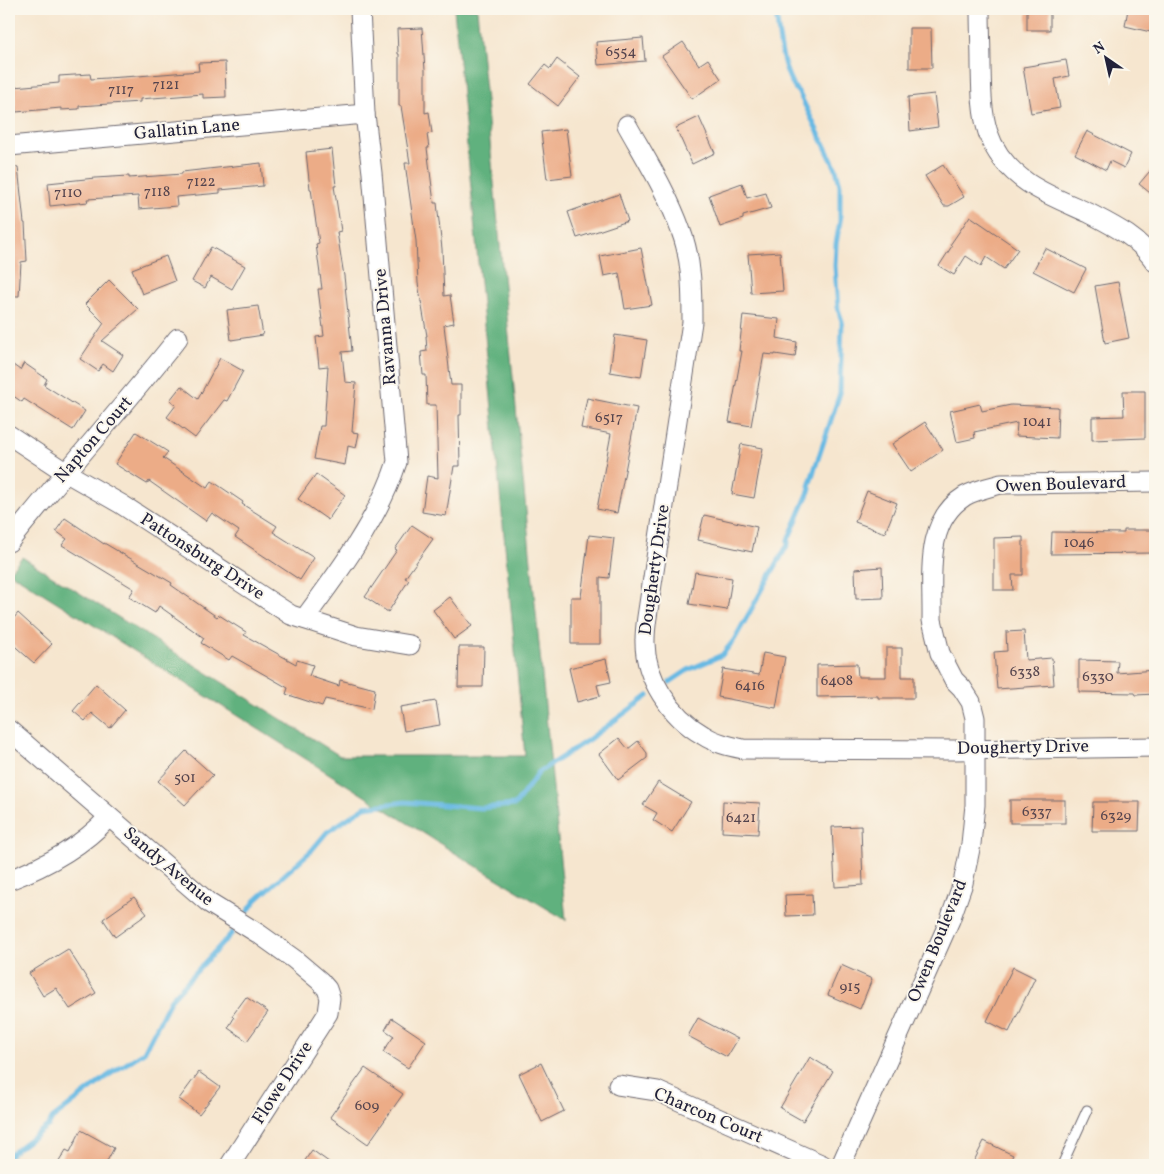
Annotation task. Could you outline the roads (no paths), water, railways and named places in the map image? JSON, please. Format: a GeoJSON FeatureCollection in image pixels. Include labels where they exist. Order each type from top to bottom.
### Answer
{"type":"FeatureCollection","features":[{"type":"Feature","properties":{"kind":"street","name":"Ravanna Drive"},"geometry":{"type":"LineString","coordinates":[[304,619],[369,524],[389,486],[397,462],[372,173],[365,114],[360,9]]}},
{"type":"Feature","properties":{"kind":"street"},"geometry":{"type":"LineString","coordinates":[[980,9],[981,106],[988,136],[1000,157],[1034,187],[1126,233],[1145,249],[1155,262]]}},
{"type":"Feature","properties":{"kind":"street","name":"Gallatin Lane"},"geometry":{"type":"LineString","coordinates":[[9,146],[365,114]]}},
{"type":"Feature","properties":{"kind":"street","name":"Dougherty Drive"},"geometry":{"type":"LineString","coordinates":[[627,125],[670,204],[682,232],[692,288],[692,322],[647,617],[645,641],[646,657],[657,687],[670,707],[687,724],[702,735],[722,744],[743,749],[1155,747]]}},
{"type":"Feature","properties":{"kind":"street","name":"Napton Court"},"geometry":{"type":"LineString","coordinates":[[9,542],[65,472],[138,388],[178,338]]}},
{"type":"Feature","properties":{"kind":"street","name":"Pattonsburg Drive"},"geometry":{"type":"LineString","coordinates":[[9,435],[65,472],[121,504],[291,615],[356,636],[410,645]]}},
{"type":"Feature","properties":{"kind":"street","name":"Owen Boulevard"},"geometry":{"type":"LineString","coordinates":[[841,1165],[950,920],[963,883],[971,844],[974,815],[974,718],[971,702],[944,664],[933,626],[933,545],[937,531],[946,515],[965,496],[981,489],[1001,484],[1155,482]]}},
{"type":"Feature","properties":{"kind":"street","name":"Sandy Avenue"},"geometry":{"type":"LineString","coordinates":[[9,730],[108,818],[209,903],[259,934],[294,959],[320,981],[327,989],[330,998]]}},
{"type":"Feature","properties":{"kind":"street"},"geometry":{"type":"LineString","coordinates":[[9,880],[46,864],[80,844],[108,818]]}},
{"type":"Feature","properties":{"kind":"street","name":"Flowe Drive"},"geometry":{"type":"LineString","coordinates":[[230,1165],[328,1013],[330,998]]}},
{"type":"Feature","properties":{"kind":"street","name":"Charcon Court"},"geometry":{"type":"LineString","coordinates":[[618,1084],[657,1091],[823,1165]]}},
{"type":"Feature","properties":{"kind":"lane"},"geometry":{"type":"LineString","coordinates":[[1062,1165],[1087,1110]]}},
{"type":"Feature","properties":{"kind":"waterway"},"geometry":{"type":"LineString","coordinates":[[670,682],[688,670],[722,655],[734,640],[788,544],[810,489],[809,486],[840,393],[842,321],[838,309],[835,266],[840,221],[840,185],[836,169],[789,76],[782,53],[776,9]]}},
{"type":"Feature","properties":{"kind":"waterway"},"geometry":{"type":"LineString","coordinates":[[248,911],[256,900],[311,851],[327,832],[365,807],[405,802],[481,808],[515,805],[539,772],[588,740],[648,696]]}},
{"type":"Feature","properties":{"kind":"waterway"},"geometry":{"type":"LineString","coordinates":[[9,1155],[49,1125],[52,1119],[109,1075],[144,1052],[171,999],[232,933]]}}]}
